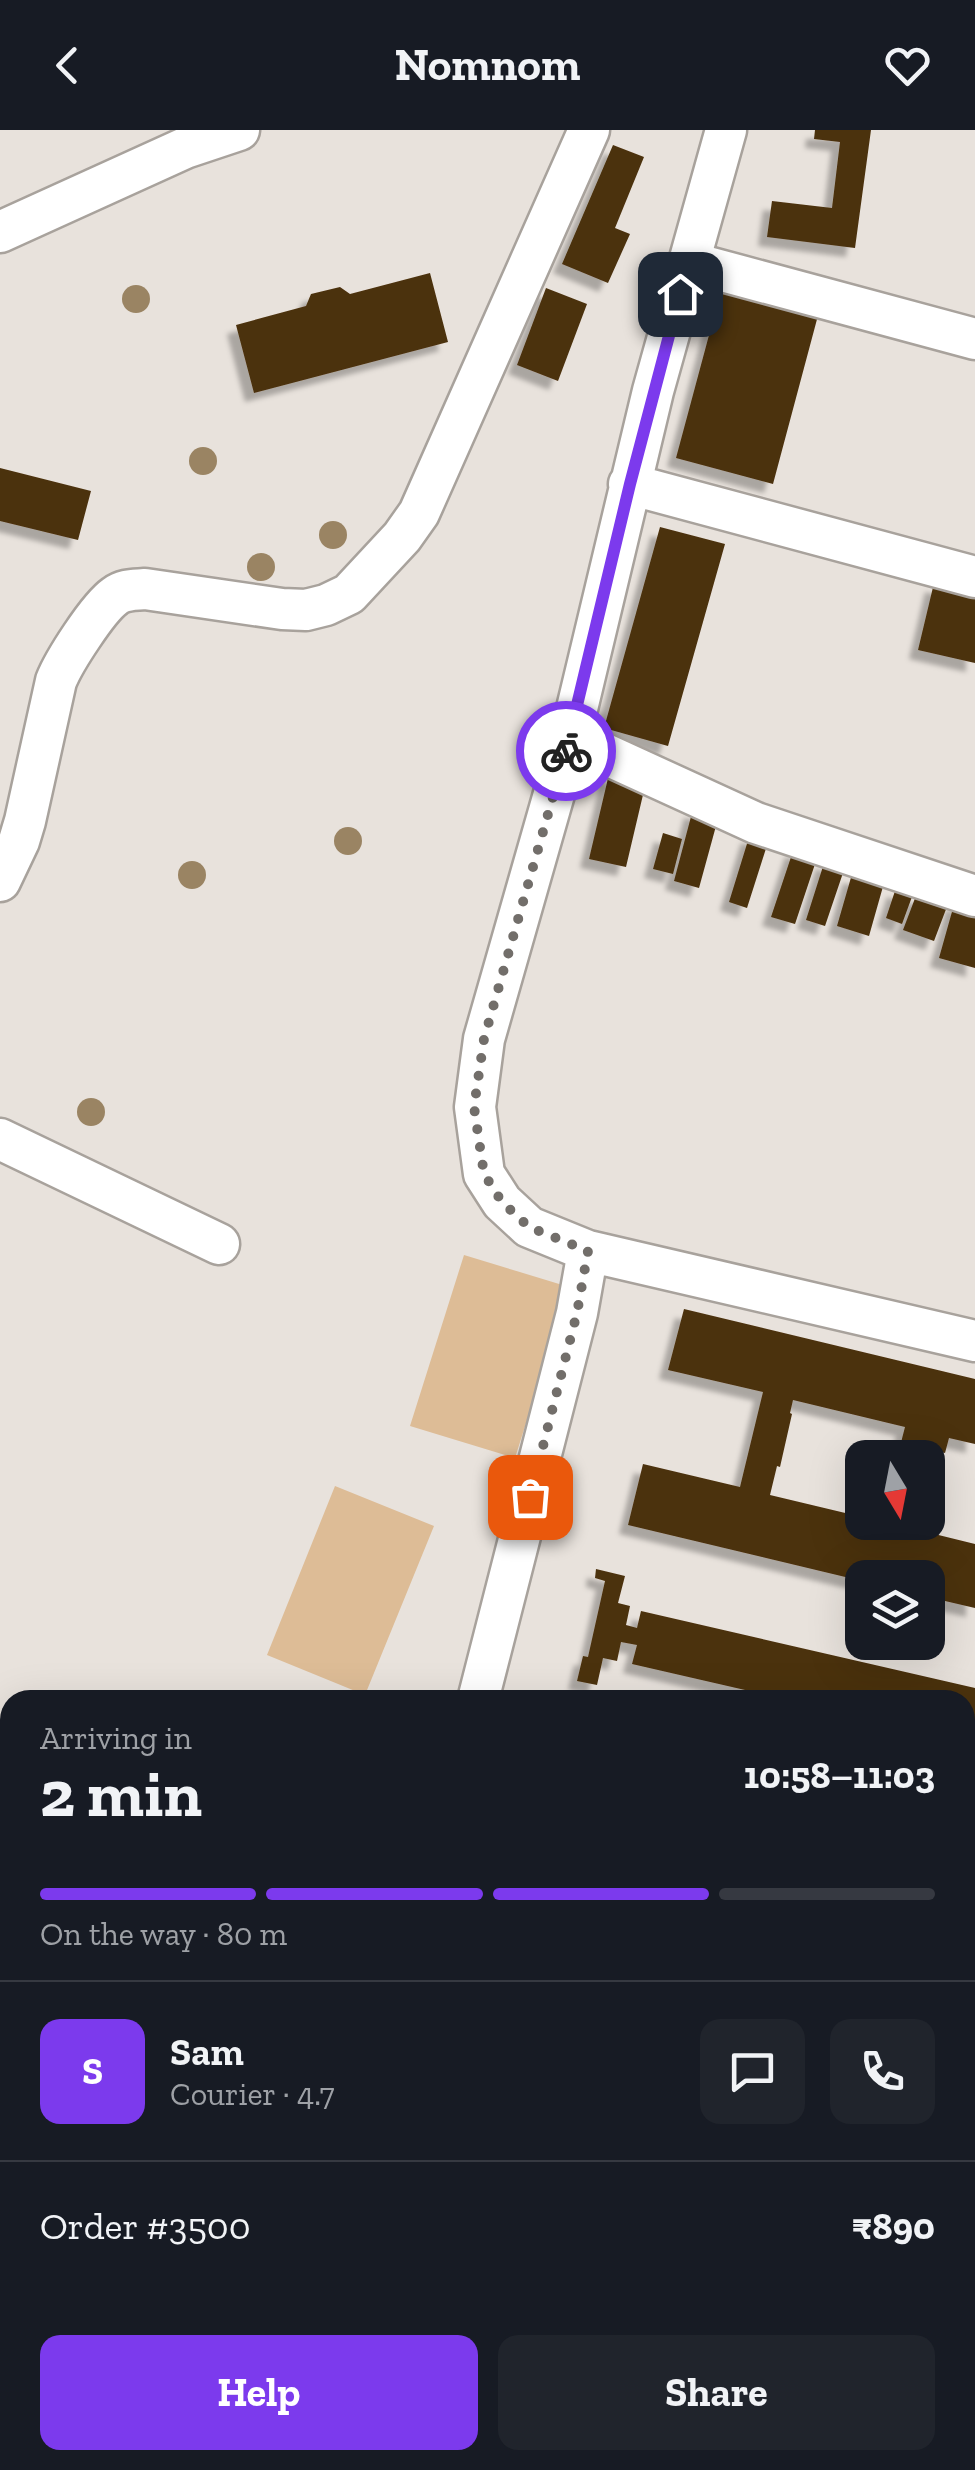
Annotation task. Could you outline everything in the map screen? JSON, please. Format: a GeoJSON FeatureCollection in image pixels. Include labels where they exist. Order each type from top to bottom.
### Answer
{"type":"FeatureCollection","features":[{"type":"Feature","properties":{"kind":"street"},"geometry":{"type":"LineString","coordinates":[[0,232],[184,148],[240,130]]}},
{"type":"Feature","properties":{"kind":"street"},"geometry":{"type":"LineString","coordinates":[[0,881],[25,821],[56,681],[64,662],[110,598],[125,590],[145,588],[306,610],[348,594],[402,537],[419,513],[589,130]]}},
{"type":"Feature","properties":{"kind":"street"},"geometry":{"type":"LineString","coordinates":[[726,130],[630,484],[570,738],[484,1039],[474,1107],[484,1174],[502,1202],[529,1227],[588,1251],[975,1341]]}},
{"type":"Feature","properties":{"kind":"street"},"geometry":{"type":"LineString","coordinates":[[690,262],[975,339]]}},
{"type":"Feature","properties":{"kind":"street"},"geometry":{"type":"LineString","coordinates":[[630,484],[975,577]]}},
{"type":"Feature","properties":{"kind":"street"},"geometry":{"type":"LineString","coordinates":[[570,738],[756,823],[975,896]]}},
{"type":"Feature","properties":{"kind":"street"},"geometry":{"type":"LineString","coordinates":[[0,1139],[219,1244]]}},
{"type":"Feature","properties":{"kind":"street"},"geometry":{"type":"LineString","coordinates":[[481,1690],[577,1313],[588,1251]]}},
{"type":"Feature","properties":{"kind":"shaded area"},"geometry":{"type":"Polygon","coordinates":[[[464,1255],[569,1287],[515,1458],[410,1426],[464,1255]]]}},
{"type":"Feature","properties":{"kind":"shaded area"},"geometry":{"type":"Polygon","coordinates":[[[335,1486],[434,1526],[367,1690],[353,1690],[267,1655],[335,1486]]]}},
{"type":"Feature","properties":{"kind":"building"},"geometry":{"type":"Polygon","coordinates":[[[815,130],[871,130],[855,248],[767,237],[772,201],[832,208],[840,142],[814,139],[815,130]]]}},
{"type":"Feature","properties":{"kind":"building"},"geometry":{"type":"Polygon","coordinates":[[[613,145],[644,157],[615,228],[630,234],[608,283],[562,264],[613,145]]]}},
{"type":"Feature","properties":{"kind":"building"},"geometry":{"type":"Polygon","coordinates":[[[430,273],[448,342],[254,393],[236,325],[306,306],[311,294],[340,287],[350,294],[430,273]]]}},
{"type":"Feature","properties":{"kind":"building"},"geometry":{"type":"Polygon","coordinates":[[[723,283],[820,308],[773,484],[676,458],[723,283]]]}},
{"type":"Feature","properties":{"kind":"building"},"geometry":{"type":"Polygon","coordinates":[[[546,288],[587,304],[558,381],[517,365],[546,288]]]}},
{"type":"Feature","properties":{"kind":"building"},"geometry":{"type":"Polygon","coordinates":[[[0,468],[91,491],[78,540],[0,521],[0,468]]]}},
{"type":"Feature","properties":{"kind":"building"},"geometry":{"type":"Polygon","coordinates":[[[660,527],[725,544],[668,746],[604,728],[660,527]]]}},
{"type":"Feature","properties":{"kind":"building"},"geometry":{"type":"Polygon","coordinates":[[[934,583],[975,593],[975,663],[918,650],[934,583]]]}},
{"type":"Feature","properties":{"kind":"building"},"geometry":{"type":"Polygon","coordinates":[[[609,774],[646,782],[626,867],[589,859],[609,774]]]}},
{"type":"Feature","properties":{"kind":"building"},"geometry":{"type":"Polygon","coordinates":[[[693,809],[719,815],[699,888],[674,881],[693,809]]]}},
{"type":"Feature","properties":{"kind":"building"},"geometry":{"type":"Polygon","coordinates":[[[663,833],[682,839],[673,874],[653,869],[663,833]]]}},
{"type":"Feature","properties":{"kind":"building"},"geometry":{"type":"Polygon","coordinates":[[[750,834],[769,839],[747,908],[729,902],[750,834]]]}},
{"type":"Feature","properties":{"kind":"building"},"geometry":{"type":"Polygon","coordinates":[[[794,848],[818,855],[795,924],[771,917],[794,848]]]}},
{"type":"Feature","properties":{"kind":"building"},"geometry":{"type":"Polygon","coordinates":[[[825,860],[845,867],[825,926],[806,920],[825,860]]]}},
{"type":"Feature","properties":{"kind":"building"},"geometry":{"type":"Polygon","coordinates":[[[852,874],[884,883],[869,936],[837,926],[852,874]]]}},
{"type":"Feature","properties":{"kind":"building"},"geometry":{"type":"Polygon","coordinates":[[[896,888],[913,894],[902,924],[886,918],[896,888]]]}},
{"type":"Feature","properties":{"kind":"building"},"geometry":{"type":"Polygon","coordinates":[[[917,893],[948,904],[934,941],[903,930],[917,893]]]}},
{"type":"Feature","properties":{"kind":"building"},"geometry":{"type":"Polygon","coordinates":[[[955,901],[975,906],[975,968],[939,958],[955,901]]]}},
{"type":"Feature","properties":{"kind":"building"},"geometry":{"type":"Polygon","coordinates":[[[684,1309],[975,1379],[975,1444],[949,1438],[945,1453],[945,1440],[902,1440],[905,1427],[793,1400],[780,1467],[777,1466],[770,1495],[845,1513],[845,1540],[945,1540],[945,1537],[975,1544],[975,1608],[945,1601],[945,1560],[845,1560],[845,1577],[628,1525],[643,1464],[740,1487],[763,1392],[668,1370],[684,1309]]]}},
{"type":"Feature","properties":{"kind":"building"},"geometry":{"type":"Polygon","coordinates":[[[596,1569],[625,1576],[618,1603],[630,1606],[626,1625],[637,1628],[641,1611],[975,1690],[745,1690],[632,1664],[637,1645],[621,1642],[617,1661],[603,1658],[597,1685],[577,1681],[583,1656],[588,1657],[605,1581],[595,1578],[596,1569]]]}},
{"type":"Feature","properties":{"kind":"way so far"},"geometry":{"type":"LineString","coordinates":[[530,1497],[577,1313],[588,1251],[529,1227],[502,1202],[484,1174],[474,1107],[484,1039],[566,751]]}},
{"type":"Feature","properties":{"kind":"route"},"geometry":{"type":"LineString","coordinates":[[566,751],[680,294]]}}]}
